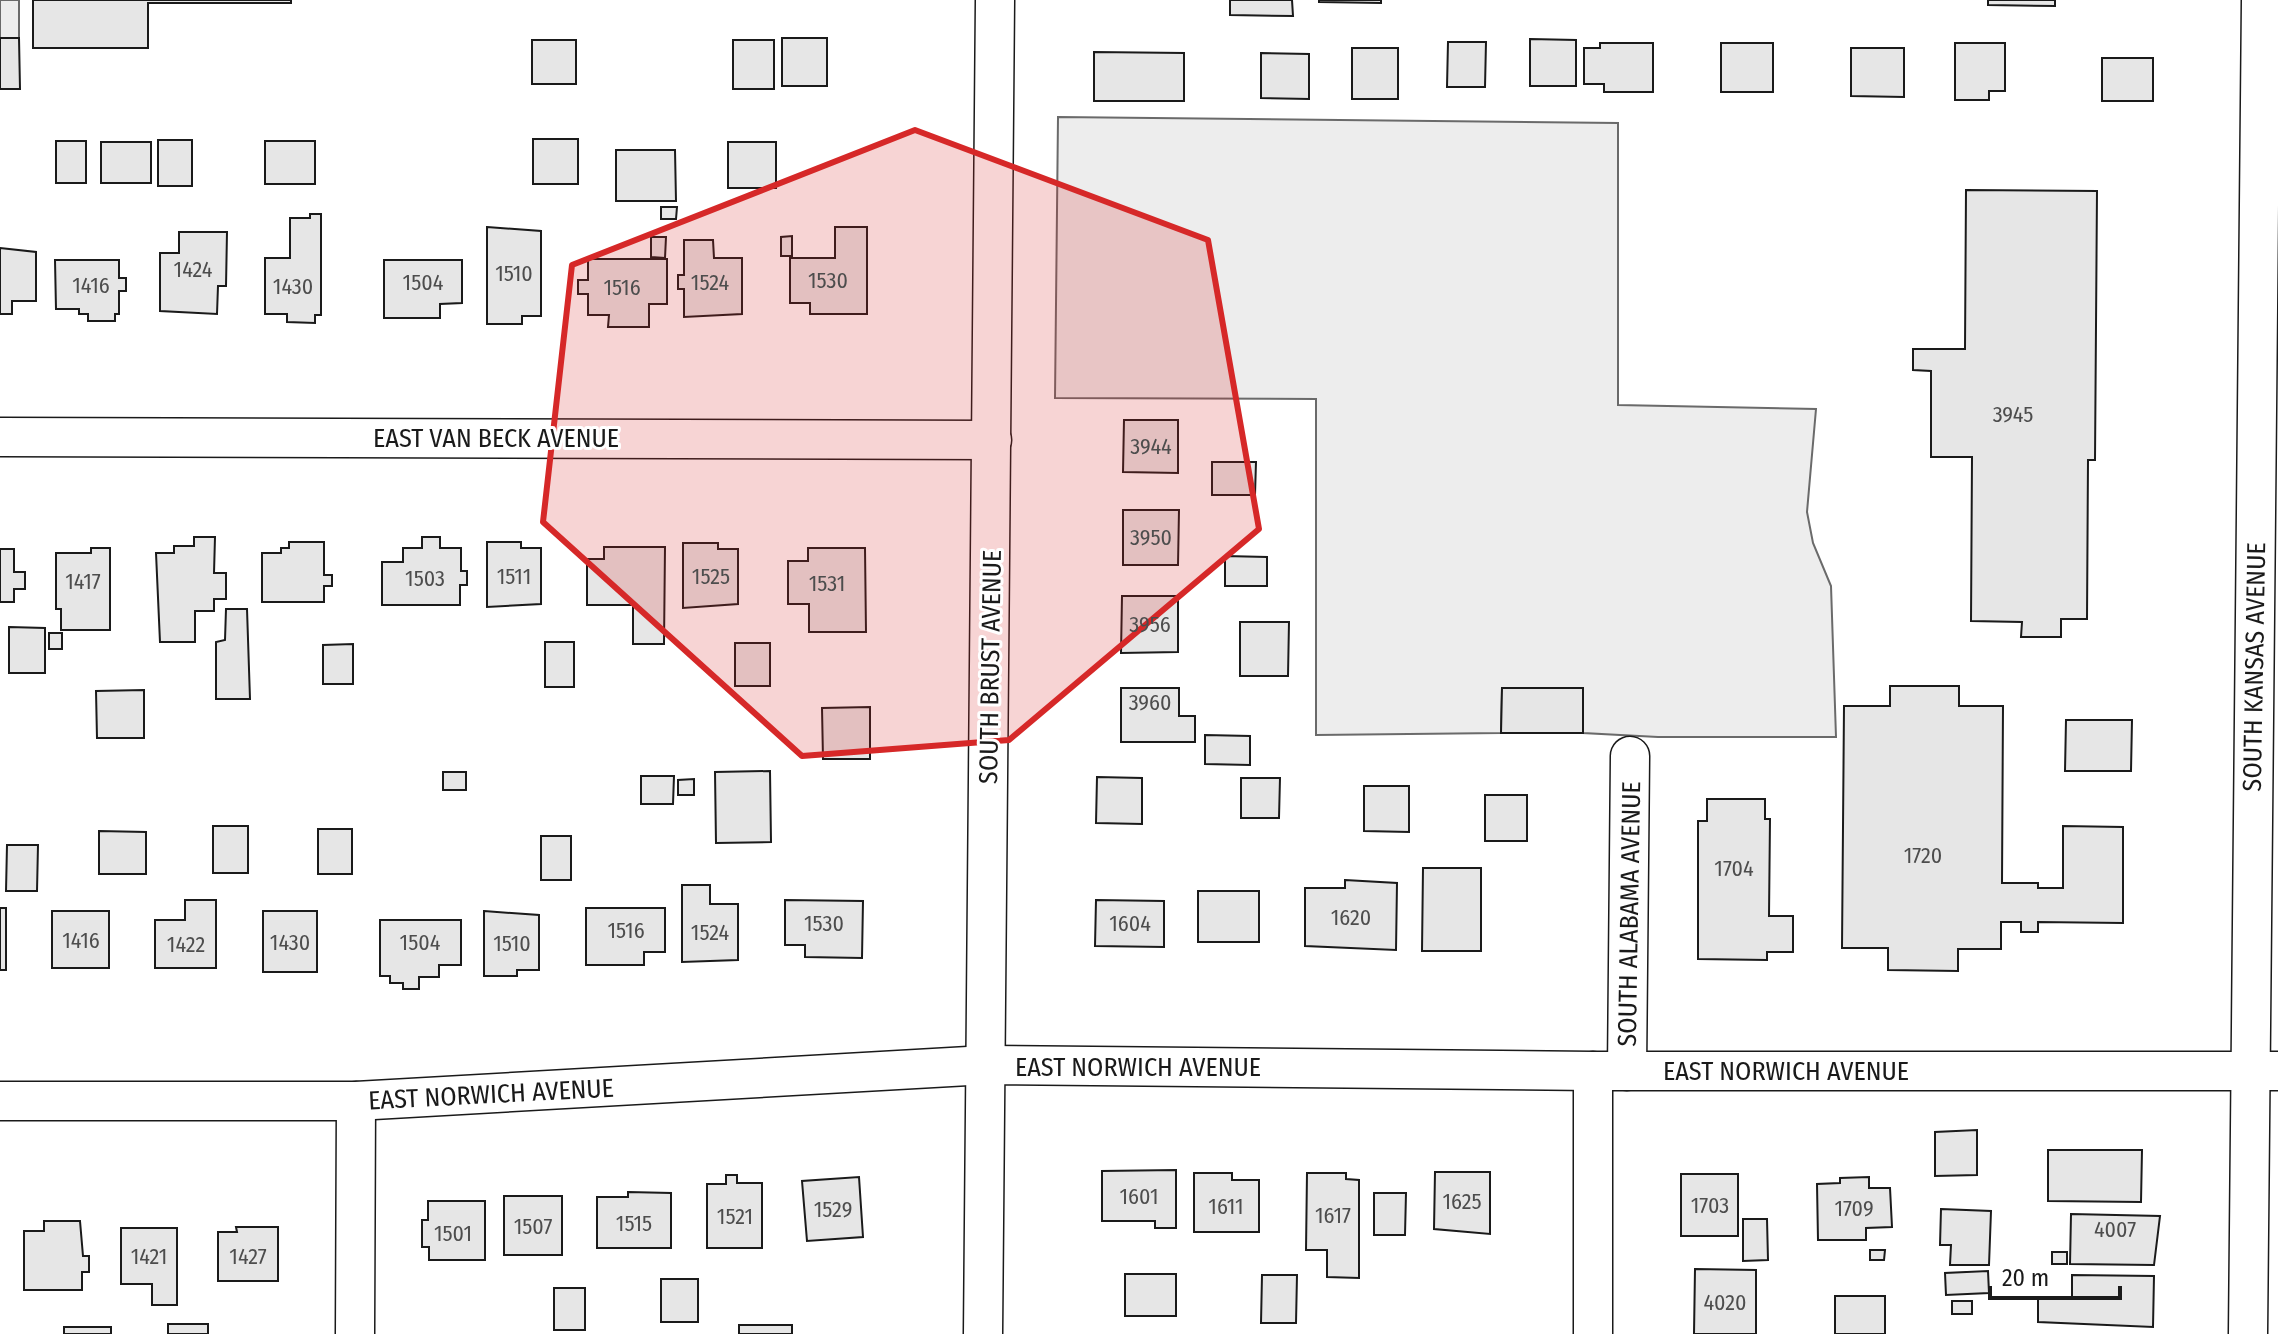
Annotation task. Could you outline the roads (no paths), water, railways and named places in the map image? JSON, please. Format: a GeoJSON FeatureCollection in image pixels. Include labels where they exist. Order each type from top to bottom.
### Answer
{"type":"FeatureCollection","features":[{"type":"Feature","properties":{"kind":"street","name":"SOUTH BRUST AVENUE"},"geometry":{"type":"LineString","coordinates":[[983,1334],[995,0]]}},
{"type":"Feature","properties":{"kind":"street","name":"SOUTH KANSAS AVENUE"},"geometry":{"type":"LineString","coordinates":[[2248,1334],[2264,1071],[2261,0]]}},
{"type":"Feature","properties":{"kind":"street","name":"EAST VAN BECK AVENUE"},"geometry":{"type":"LineString","coordinates":[[0,437],[992,440]]}},
{"type":"Feature","properties":{"kind":"street","name":"SOUTH ALABAMA AVENUE"},"geometry":{"type":"LineString","coordinates":[[1593,1334],[1630,756]]}},
{"type":"Feature","properties":{"kind":"street","name":"EAST NORWICH AVENUE"},"geometry":{"type":"LineString","coordinates":[[0,1101],[356,1101],[986,1065],[1610,1071],[2264,1071]]}},
{"type":"Feature","properties":{"kind":"street"},"geometry":{"type":"LineString","coordinates":[[355,1334],[356,1101]]}}]}
